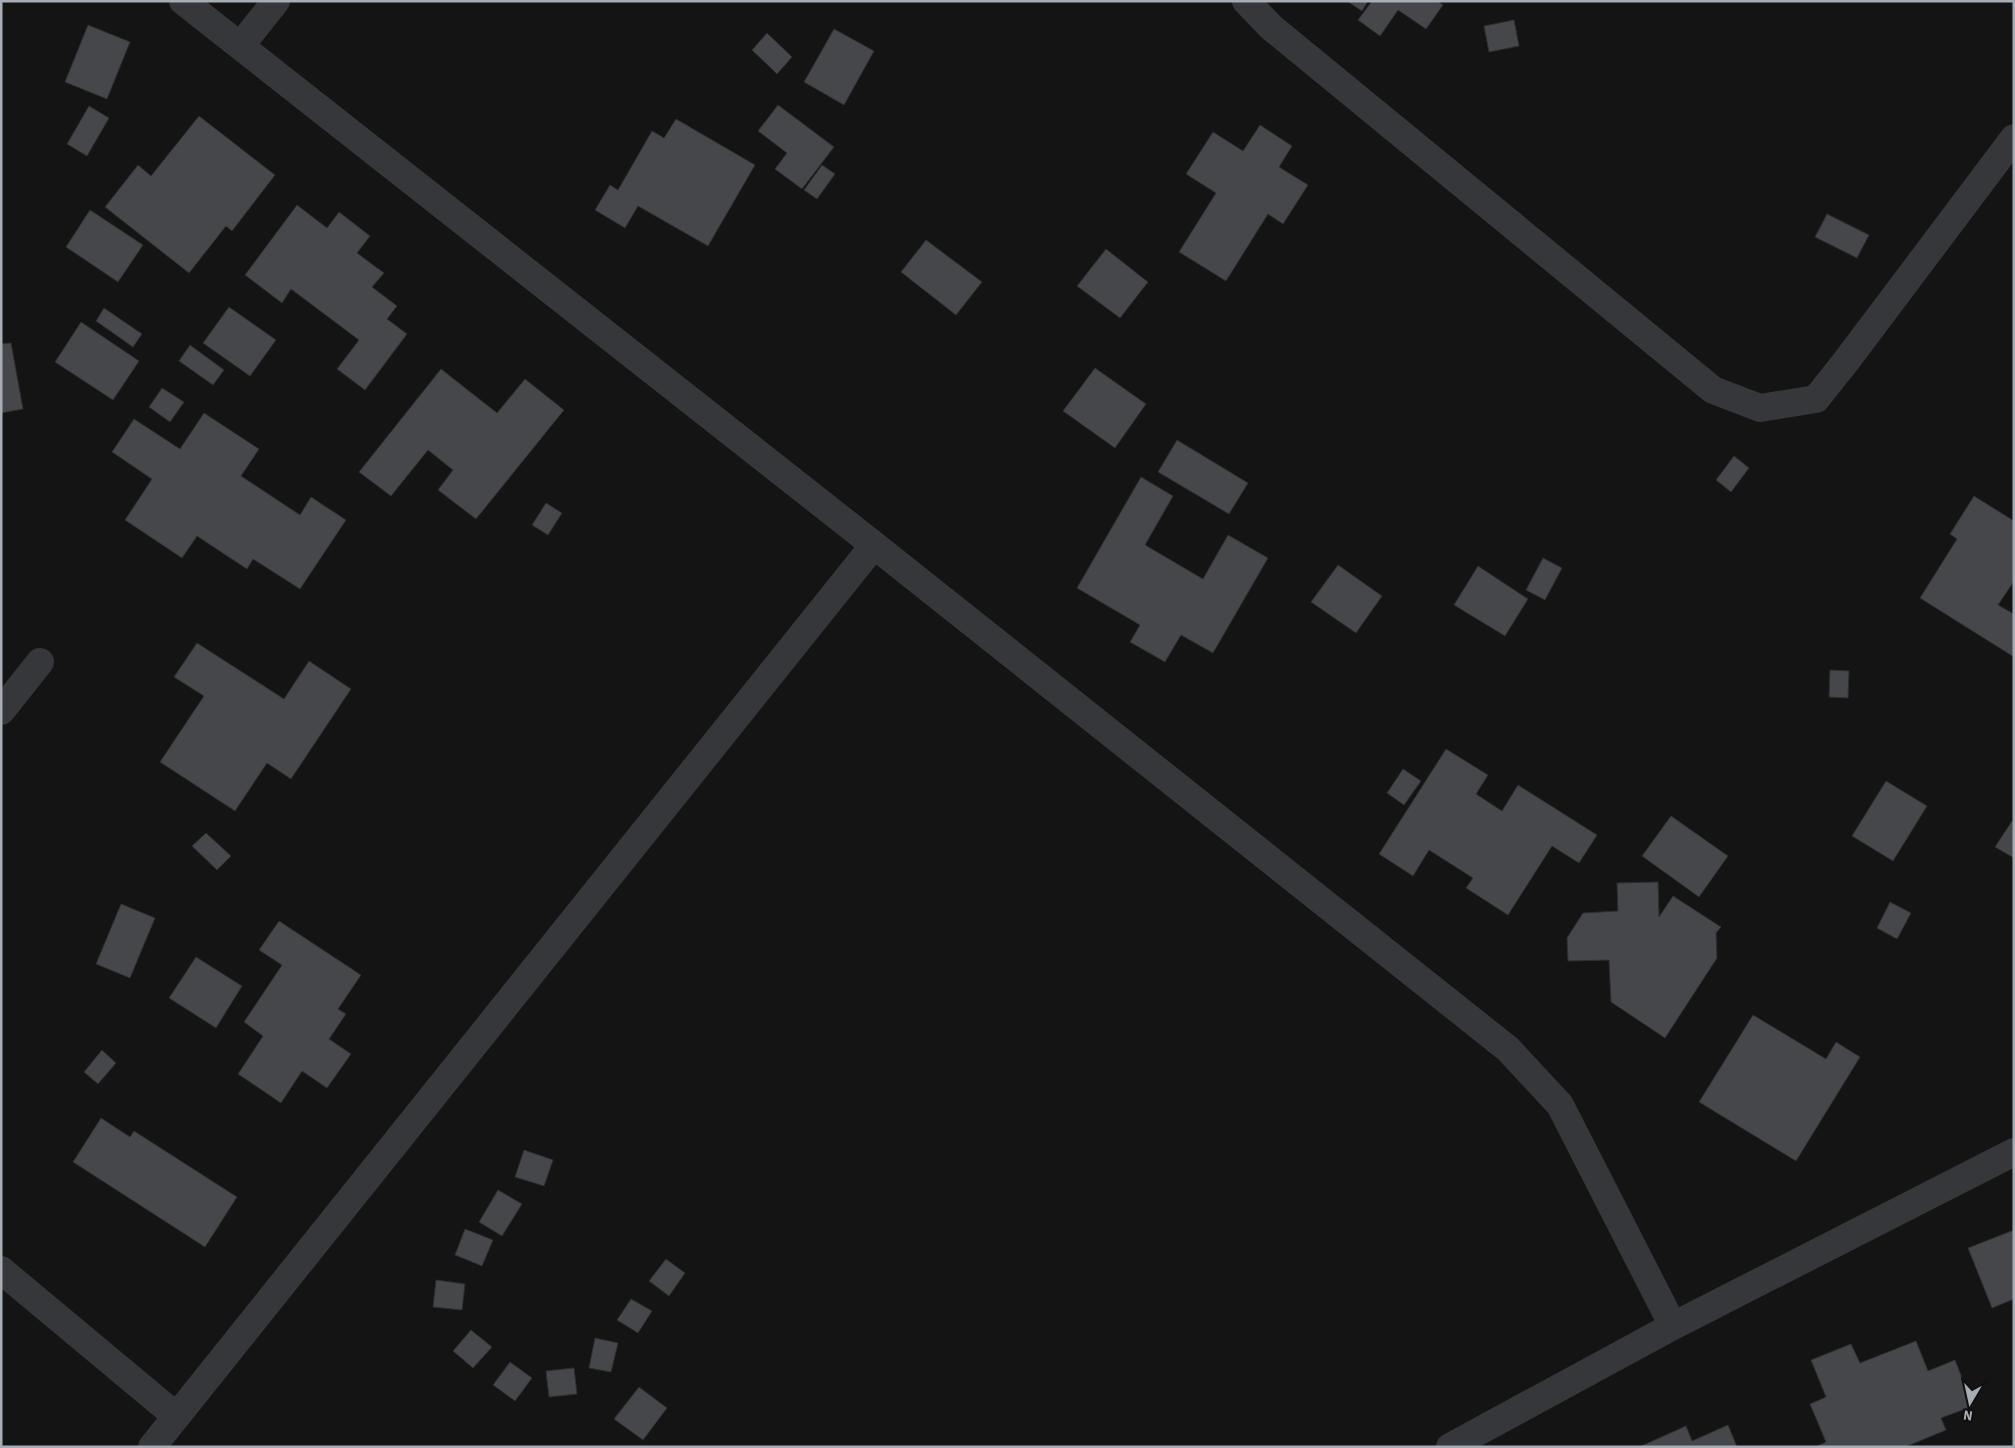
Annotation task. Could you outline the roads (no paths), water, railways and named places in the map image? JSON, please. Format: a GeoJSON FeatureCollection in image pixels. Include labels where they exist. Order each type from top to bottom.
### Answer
{"type":"FeatureCollection","features":[{"type":"Feature","properties":{"kind":"street"},"geometry":{"type":"LineString","coordinates":[[183,1],[874,545],[1508,1049],[1560,1105],[1673,1326]]}},
{"type":"Feature","properties":{"kind":"street"},"geometry":{"type":"LineString","coordinates":[[241,45],[276,1]]}},
{"type":"Feature","properties":{"kind":"street"},"geometry":{"type":"LineString","coordinates":[[1246,1],[1271,28],[1713,390],[1760,408],[1816,399],[2014,138]]}},
{"type":"Feature","properties":{"kind":"street"},"geometry":{"type":"LineString","coordinates":[[152,1447],[874,545]]}},
{"type":"Feature","properties":{"kind":"street"},"geometry":{"type":"LineString","coordinates":[[1,711],[40,662]]}},
{"type":"Feature","properties":{"kind":"street"},"geometry":{"type":"LineString","coordinates":[[1450,1447],[1673,1326],[2014,1152]]}},
{"type":"Feature","properties":{"kind":"street"},"geometry":{"type":"LineString","coordinates":[[1,1270],[176,1416]]}}]}
